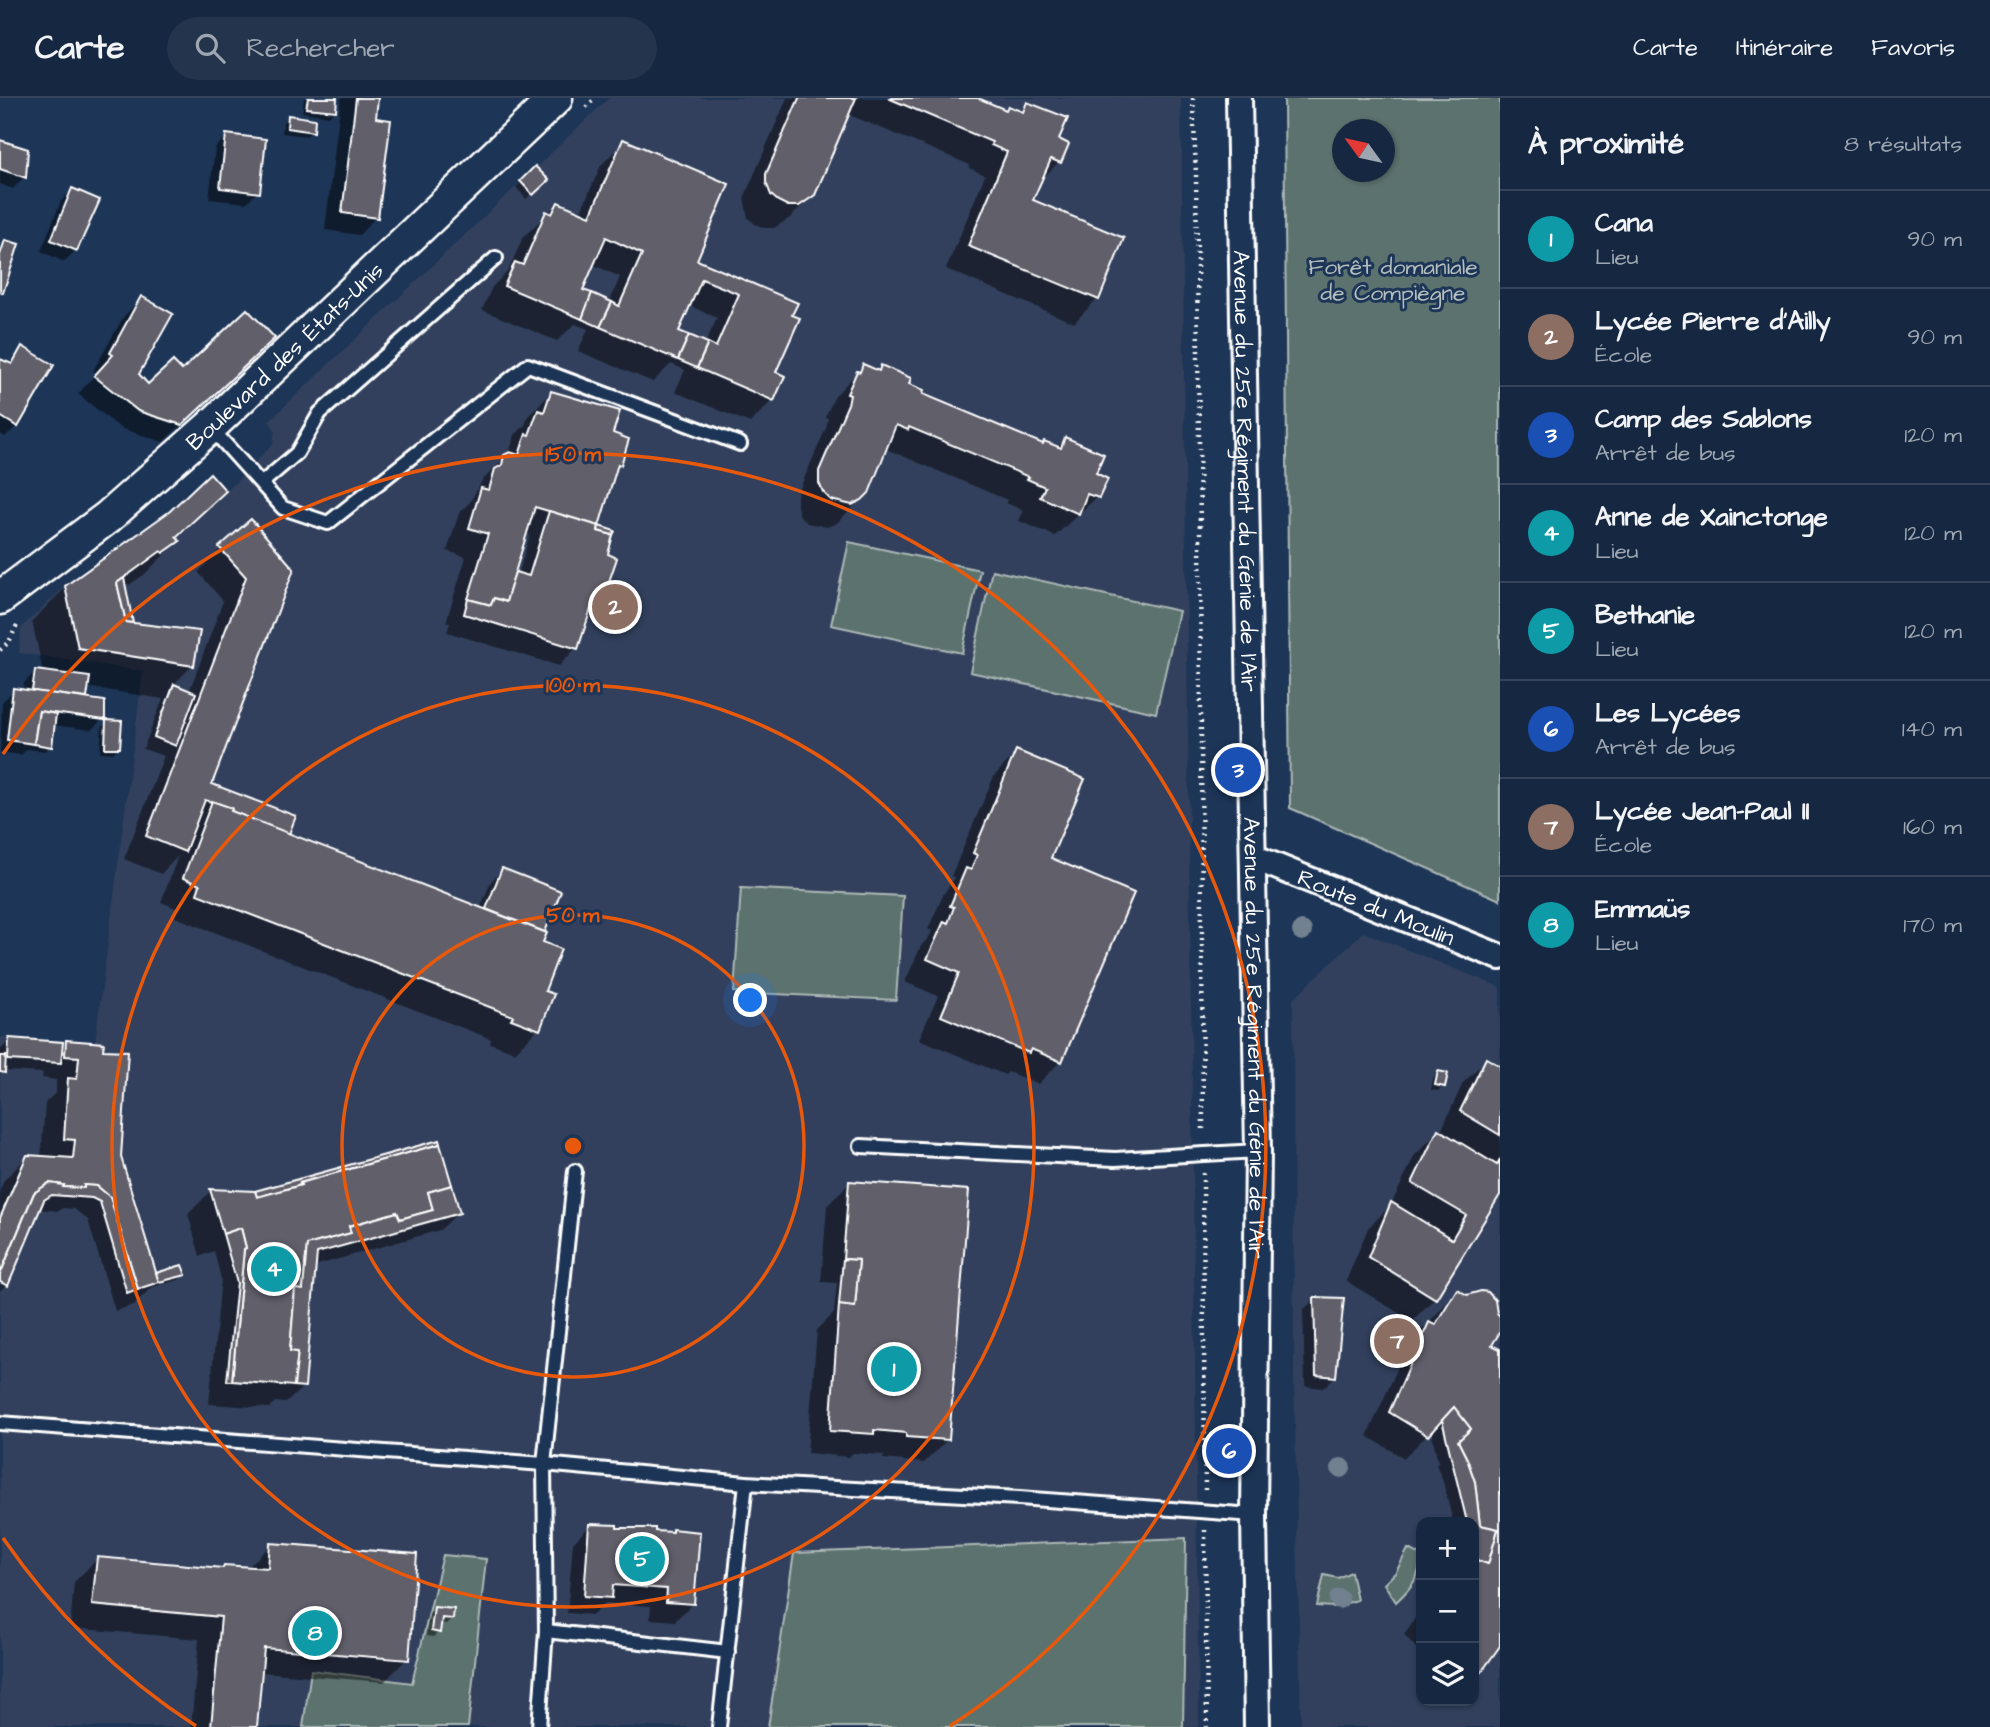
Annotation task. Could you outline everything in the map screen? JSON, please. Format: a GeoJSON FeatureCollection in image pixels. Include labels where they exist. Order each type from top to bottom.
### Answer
{"type":"FeatureCollection","features":[{"type":"Feature","properties":{"kind":"street","name":"Boulevard des États-Unis"},"geometry":{"type":"LineString","coordinates":[[0,598],[108,517],[210,427],[556,98]]}},
{"type":"Feature","properties":{"kind":"street","name":"Avenue du 25e Régiment du Génie de l'Air"},"geometry":{"type":"LineString","coordinates":[[1240,98],[1258,1151],[1254,1515],[1257,1727]]}},
{"type":"Feature","properties":{"kind":"street","name":"Route du Moulin"},"geometry":{"type":"LineString","coordinates":[[1253,857],[1500,957]]}},
{"type":"Feature","properties":{"kind":"lane"},"geometry":{"type":"LineString","coordinates":[[262,483],[297,453],[320,413],[496,257]]}},
{"type":"Feature","properties":{"kind":"lane"},"geometry":{"type":"LineString","coordinates":[[210,427],[283,508],[328,523],[528,365],[740,444]]}},
{"type":"Feature","properties":{"kind":"lane"},"geometry":{"type":"LineString","coordinates":[[861,1146],[1115,1159],[1258,1151]]}},
{"type":"Feature","properties":{"kind":"lane"},"geometry":{"type":"LineString","coordinates":[[539,1727],[546,1631],[544,1464],[575,1171]]}},
{"type":"Feature","properties":{"kind":"lane"},"geometry":{"type":"LineString","coordinates":[[0,1423],[544,1464],[746,1483],[1019,1498],[1254,1515]]}},
{"type":"Feature","properties":{"kind":"lane"},"geometry":{"type":"LineString","coordinates":[[719,1727],[746,1483]]}},
{"type":"Feature","properties":{"kind":"lane"},"geometry":{"type":"LineString","coordinates":[[546,1631],[728,1652]]}},
{"type":"Feature","properties":{"kind":"path"},"geometry":{"type":"LineString","coordinates":[[1193,98],[1200,516],[1208,1727]]}},
{"type":"Feature","properties":{"kind":"shaded area"},"geometry":{"type":"Polygon","coordinates":[[[609,98],[1181,98],[1199,1727],[0,1727],[0,1037],[95,1042],[143,671],[19,653],[21,628],[65,586],[170,511],[210,473],[227,491],[273,444],[275,430],[269,421],[609,98]]]}},
{"type":"Feature","properties":{"kind":"shaded area"},"geometry":{"type":"Polygon","coordinates":[[[1363,932],[1500,987],[1500,1727],[1301,1727],[1294,1378],[1293,999],[1363,932]]]}},
{"type":"Feature","properties":{"kind":"green space","name":"Forêt domaniale de Compiègne"},"geometry":{"type":"Polygon","coordinates":[[[1284,98],[1500,98],[1500,900],[1290,808],[1284,98]]]}},
{"type":"Feature","properties":{"kind":"green space"},"geometry":{"type":"Polygon","coordinates":[[[849,542],[980,570],[962,653],[831,625],[849,542]]]}},
{"type":"Feature","properties":{"kind":"green space"},"geometry":{"type":"Polygon","coordinates":[[[992,570],[1179,611],[1156,713],[970,672],[992,570]]]}},
{"type":"Feature","properties":{"kind":"green space"},"geometry":{"type":"Polygon","coordinates":[[[741,888],[903,896],[896,1000],[734,992],[741,888]]]}},
{"type":"Feature","properties":{"kind":"green space"},"geometry":{"type":"Polygon","coordinates":[[[1186,1538],[1183,1727],[768,1727],[794,1553],[1186,1538]]]}},
{"type":"Feature","properties":{"kind":"green space"},"geometry":{"type":"Polygon","coordinates":[[[1408,1549],[1416,1553],[1416,1577],[1411,1587],[1396,1602],[1384,1584],[1396,1572],[1408,1549]]]}},
{"type":"Feature","properties":{"kind":"green space"},"geometry":{"type":"Polygon","coordinates":[[[443,1555],[486,1559],[468,1727],[303,1727],[311,1670],[412,1683],[443,1555]]]}},
{"type":"Feature","properties":{"kind":"green space"},"geometry":{"type":"Polygon","coordinates":[[[1351,1572],[1357,1600],[1334,1607],[1317,1606],[1324,1575],[1338,1578],[1351,1572]]]}},
{"type":"Feature","properties":{"kind":"building"},"geometry":{"type":"Polygon","coordinates":[[[308,98],[337,98],[336,111],[306,108],[308,98]]]}},
{"type":"Feature","properties":{"kind":"building"},"geometry":{"type":"Polygon","coordinates":[[[356,98],[378,98],[376,118],[391,120],[378,218],[342,213],[356,98]]]}},
{"type":"Feature","properties":{"kind":"building"},"geometry":{"type":"Polygon","coordinates":[[[799,98],[856,98],[815,195],[799,206],[788,206],[771,195],[766,174],[799,98]]]}},
{"type":"Feature","properties":{"kind":"building"},"geometry":{"type":"Polygon","coordinates":[[[888,98],[978,98],[1006,110],[1008,106],[1023,112],[1027,102],[1068,118],[1059,139],[1069,144],[1061,163],[1051,159],[1033,200],[1124,238],[1099,300],[968,246],[1007,152],[991,145],[992,142],[888,98]]]}},
{"type":"Feature","properties":{"kind":"building"},"geometry":{"type":"Polygon","coordinates":[[[288,115],[315,119],[314,132],[287,128],[288,115]]]}},
{"type":"Feature","properties":{"kind":"building"},"geometry":{"type":"Polygon","coordinates":[[[226,134],[266,139],[260,193],[220,188],[226,134]]]}},
{"type":"Feature","properties":{"kind":"building"},"geometry":{"type":"Polygon","coordinates":[[[623,139],[729,184],[697,260],[798,303],[792,315],[800,318],[776,372],[785,376],[774,401],[697,368],[708,343],[716,347],[739,294],[702,279],[679,331],[689,335],[678,360],[600,327],[612,302],[619,306],[642,254],[606,237],[583,290],[592,293],[582,319],[504,286],[515,262],[523,265],[546,211],[552,214],[558,202],[590,216],[623,139]]]}},
{"type":"Feature","properties":{"kind":"building"},"geometry":{"type":"Polygon","coordinates":[[[0,140],[28,149],[26,178],[0,169],[0,140]]]}},
{"type":"Feature","properties":{"kind":"building"},"geometry":{"type":"Polygon","coordinates":[[[535,166],[549,180],[533,195],[520,181],[535,166]]]}},
{"type":"Feature","properties":{"kind":"building"},"geometry":{"type":"Polygon","coordinates":[[[72,188],[100,200],[77,251],[51,240],[72,188]]]}},
{"type":"Feature","properties":{"kind":"building"},"geometry":{"type":"Polygon","coordinates":[[[5,240],[19,244],[3,293],[0,292],[0,255],[5,240]]]}},
{"type":"Feature","properties":{"kind":"building"},"geometry":{"type":"Polygon","coordinates":[[[592,293],[612,302],[600,327],[582,319],[592,293]]]}},
{"type":"Feature","properties":{"kind":"building"},"geometry":{"type":"Polygon","coordinates":[[[141,296],[173,314],[139,374],[148,384],[173,361],[182,370],[247,309],[275,338],[182,425],[138,411],[94,376],[113,355],[110,353],[141,296]]]}},
{"type":"Feature","properties":{"kind":"building"},"geometry":{"type":"Polygon","coordinates":[[[689,335],[708,343],[697,368],[678,360],[689,335]]]}},
{"type":"Feature","properties":{"kind":"building"},"geometry":{"type":"Polygon","coordinates":[[[22,346],[54,365],[18,427],[0,416],[0,359],[12,364],[22,346]]]}},
{"type":"Feature","properties":{"kind":"building"},"geometry":{"type":"Polygon","coordinates":[[[863,364],[879,371],[881,365],[911,378],[909,384],[924,390],[923,394],[1043,444],[1044,441],[1061,448],[1065,437],[1104,454],[1096,473],[1108,479],[1099,498],[1087,494],[1079,514],[1040,497],[1045,487],[1027,479],[1029,477],[909,427],[908,430],[896,425],[869,493],[852,505],[831,500],[819,483],[819,471],[848,404],[850,395],[847,394],[863,364]]]}},
{"type":"Feature","properties":{"kind":"building"},"geometry":{"type":"Polygon","coordinates":[[[551,391],[620,411],[613,433],[629,439],[621,465],[618,464],[599,526],[535,507],[506,602],[494,598],[491,605],[468,599],[488,534],[469,528],[481,488],[489,490],[495,469],[502,465],[504,455],[510,452],[519,455],[538,410],[544,412],[551,391]]]}},
{"type":"Feature","properties":{"kind":"building"},"geometry":{"type":"Polygon","coordinates":[[[210,473],[226,491],[176,537],[180,541],[163,553],[161,551],[117,583],[126,622],[200,631],[194,666],[78,648],[65,586],[170,511],[210,473]]]}},
{"type":"Feature","properties":{"kind":"building"},"geometry":{"type":"Polygon","coordinates":[[[549,511],[599,526],[598,531],[613,535],[608,554],[617,558],[603,599],[595,596],[578,649],[464,614],[468,599],[491,605],[494,598],[506,602],[515,572],[529,576],[549,511]]]}},
{"type":"Feature","properties":{"kind":"building"},"geometry":{"type":"Polygon","coordinates":[[[251,519],[294,569],[212,784],[296,816],[289,834],[231,811],[232,808],[205,800],[185,852],[146,836],[246,577],[219,547],[251,519]]]}},
{"type":"Feature","properties":{"kind":"building"},"geometry":{"type":"Polygon","coordinates":[[[599,526],[615,531],[613,535],[598,531],[599,526]]]}},
{"type":"Feature","properties":{"kind":"building"},"geometry":{"type":"Polygon","coordinates":[[[124,578],[133,623],[126,622],[117,583],[124,578]]]}},
{"type":"Feature","properties":{"kind":"building"},"geometry":{"type":"Polygon","coordinates":[[[35,670],[90,677],[87,698],[32,691],[35,670]]]}},
{"type":"Feature","properties":{"kind":"building"},"geometry":{"type":"Polygon","coordinates":[[[174,684],[196,693],[176,746],[154,737],[174,684]]]}},
{"type":"Feature","properties":{"kind":"building"},"geometry":{"type":"Polygon","coordinates":[[[13,688],[105,701],[105,720],[39,711],[34,744],[7,740],[13,688]]]}},
{"type":"Feature","properties":{"kind":"building"},"geometry":{"type":"Polygon","coordinates":[[[39,711],[56,714],[52,747],[34,744],[39,711]]]}},
{"type":"Feature","properties":{"kind":"building"},"geometry":{"type":"Polygon","coordinates":[[[106,720],[122,721],[120,748],[105,748],[106,720]]]}},
{"type":"Feature","properties":{"kind":"building"},"geometry":{"type":"Polygon","coordinates":[[[1016,750],[1085,779],[1051,858],[1134,893],[1062,1062],[1031,1049],[1029,1053],[941,1016],[959,973],[927,959],[944,921],[948,923],[954,907],[950,906],[966,868],[971,870],[977,855],[973,853],[1016,750]]]}},
{"type":"Feature","properties":{"kind":"building"},"geometry":{"type":"Polygon","coordinates":[[[212,801],[232,808],[231,811],[547,933],[543,942],[561,949],[545,991],[554,994],[540,1030],[511,1019],[513,1016],[197,894],[200,885],[183,878],[212,801]]]}},
{"type":"Feature","properties":{"kind":"building"},"geometry":{"type":"Polygon","coordinates":[[[502,868],[561,891],[545,932],[486,909],[502,868]]]}},
{"type":"Feature","properties":{"kind":"building"},"geometry":{"type":"Polygon","coordinates":[[[9,1038],[63,1042],[61,1063],[8,1060],[9,1038]]]}},
{"type":"Feature","properties":{"kind":"building"},"geometry":{"type":"Polygon","coordinates":[[[66,1040],[104,1043],[103,1050],[128,1051],[121,1157],[159,1282],[138,1289],[110,1197],[97,1186],[63,1187],[64,1185],[49,1183],[34,1193],[0,1275],[0,1218],[27,1155],[73,1158],[75,1140],[64,1139],[68,1078],[77,1079],[79,1057],[65,1056],[66,1040]]]}},
{"type":"Feature","properties":{"kind":"building"},"geometry":{"type":"Polygon","coordinates":[[[0,1056],[6,1056],[5,1073],[0,1072],[0,1056]]]}},
{"type":"Feature","properties":{"kind":"building"},"geometry":{"type":"Polygon","coordinates":[[[1486,1058],[1500,1066],[1500,1135],[1460,1111],[1486,1058]]]}},
{"type":"Feature","properties":{"kind":"building"},"geometry":{"type":"Polygon","coordinates":[[[1438,1071],[1448,1073],[1445,1087],[1435,1085],[1438,1071]]]}},
{"type":"Feature","properties":{"kind":"building"},"geometry":{"type":"Polygon","coordinates":[[[1438,1129],[1497,1165],[1500,1159],[1500,1195],[1436,1299],[1368,1257],[1391,1202],[1452,1239],[1466,1215],[1412,1183],[1438,1129]]]}},
{"type":"Feature","properties":{"kind":"building"},"geometry":{"type":"Polygon","coordinates":[[[439,1140],[440,1144],[300,1183],[301,1185],[257,1197],[255,1191],[439,1140]]]}},
{"type":"Feature","properties":{"kind":"building"},"geometry":{"type":"Polygon","coordinates":[[[440,1144],[452,1185],[428,1192],[433,1210],[400,1219],[397,1212],[349,1226],[351,1233],[307,1245],[303,1290],[295,1289],[290,1351],[298,1352],[294,1386],[232,1381],[246,1248],[241,1228],[223,1234],[210,1189],[255,1191],[257,1197],[440,1144]]]}},
{"type":"Feature","properties":{"kind":"building"},"geometry":{"type":"Polygon","coordinates":[[[849,1181],[969,1190],[949,1440],[906,1437],[906,1433],[874,1430],[874,1434],[830,1431],[839,1305],[855,1307],[859,1260],[843,1259],[849,1181]]]}},
{"type":"Feature","properties":{"kind":"building"},"geometry":{"type":"Polygon","coordinates":[[[49,1183],[64,1185],[63,1187],[97,1186],[110,1197],[138,1289],[127,1293],[100,1202],[92,1198],[52,1195],[44,1200],[8,1286],[0,1282],[0,1275],[34,1193],[49,1183]]]}},
{"type":"Feature","properties":{"kind":"building"},"geometry":{"type":"Polygon","coordinates":[[[452,1185],[460,1213],[317,1253],[305,1387],[294,1386],[298,1352],[290,1351],[295,1289],[303,1290],[307,1245],[351,1233],[349,1226],[397,1212],[400,1219],[433,1210],[428,1192],[452,1185]]]}},
{"type":"Feature","properties":{"kind":"building"},"geometry":{"type":"Polygon","coordinates":[[[241,1228],[246,1248],[232,1381],[227,1381],[237,1283],[223,1234],[241,1228]]]}},
{"type":"Feature","properties":{"kind":"building"},"geometry":{"type":"Polygon","coordinates":[[[843,1259],[859,1260],[855,1307],[839,1305],[843,1259]]]}},
{"type":"Feature","properties":{"kind":"building"},"geometry":{"type":"Polygon","coordinates":[[[182,1265],[186,1275],[159,1282],[156,1273],[182,1265]]]}},
{"type":"Feature","properties":{"kind":"building"},"geometry":{"type":"Polygon","coordinates":[[[1457,1289],[1467,1295],[1488,1292],[1495,1300],[1500,1316],[1500,1332],[1492,1345],[1500,1349],[1500,1646],[1480,1674],[1479,1561],[1488,1564],[1498,1529],[1480,1525],[1475,1482],[1458,1441],[1471,1429],[1454,1407],[1428,1436],[1389,1412],[1429,1322],[1435,1325],[1457,1289]]]}},
{"type":"Feature","properties":{"kind":"building"},"geometry":{"type":"Polygon","coordinates":[[[1314,1297],[1344,1298],[1336,1377],[1316,1375],[1314,1297]]]}},
{"type":"Feature","properties":{"kind":"building"},"geometry":{"type":"Polygon","coordinates":[[[1454,1407],[1471,1429],[1458,1441],[1475,1482],[1480,1525],[1498,1529],[1488,1564],[1479,1561],[1479,1517],[1466,1517],[1442,1420],[1454,1407]]]}},
{"type":"Feature","properties":{"kind":"building"},"geometry":{"type":"Polygon","coordinates":[[[589,1524],[617,1525],[617,1528],[655,1528],[655,1531],[672,1532],[672,1529],[700,1532],[694,1604],[666,1602],[667,1589],[613,1585],[612,1598],[584,1596],[589,1524]]]}},
{"type":"Feature","properties":{"kind":"building"},"geometry":{"type":"Polygon","coordinates":[[[270,1543],[417,1554],[409,1660],[264,1648],[257,1727],[211,1727],[221,1617],[92,1605],[97,1557],[223,1568],[224,1565],[268,1568],[270,1543]]]}},
{"type":"Feature","properties":{"kind":"building"},"geometry":{"type":"Polygon","coordinates":[[[434,1607],[454,1609],[453,1619],[442,1618],[440,1633],[431,1631],[434,1607]]]}},
{"type":"Feature","properties":{"kind":"place","name":"Lycée Pierre d'Ailly"},"geometry":{"type":"Point","coordinates":[615,607]}},
{"type":"Feature","properties":{"kind":"place","name":"Camp des Sablons"},"geometry":{"type":"Point","coordinates":[1238,770]}},
{"type":"Feature","properties":{"kind":"place","name":"Anne de Xainctonge"},"geometry":{"type":"Point","coordinates":[274,1269]}},
{"type":"Feature","properties":{"kind":"place","name":"Lycée Jean-Paul II"},"geometry":{"type":"Point","coordinates":[1397,1341]}},
{"type":"Feature","properties":{"kind":"place","name":"Cana"},"geometry":{"type":"Point","coordinates":[894,1369]}},
{"type":"Feature","properties":{"kind":"place","name":"Les Lycées"},"geometry":{"type":"Point","coordinates":[1229,1451]}},
{"type":"Feature","properties":{"kind":"place","name":"Bethanie"},"geometry":{"type":"Point","coordinates":[642,1559]}},
{"type":"Feature","properties":{"kind":"place","name":"Emmaüs"},"geometry":{"type":"Point","coordinates":[315,1633]}}]}
